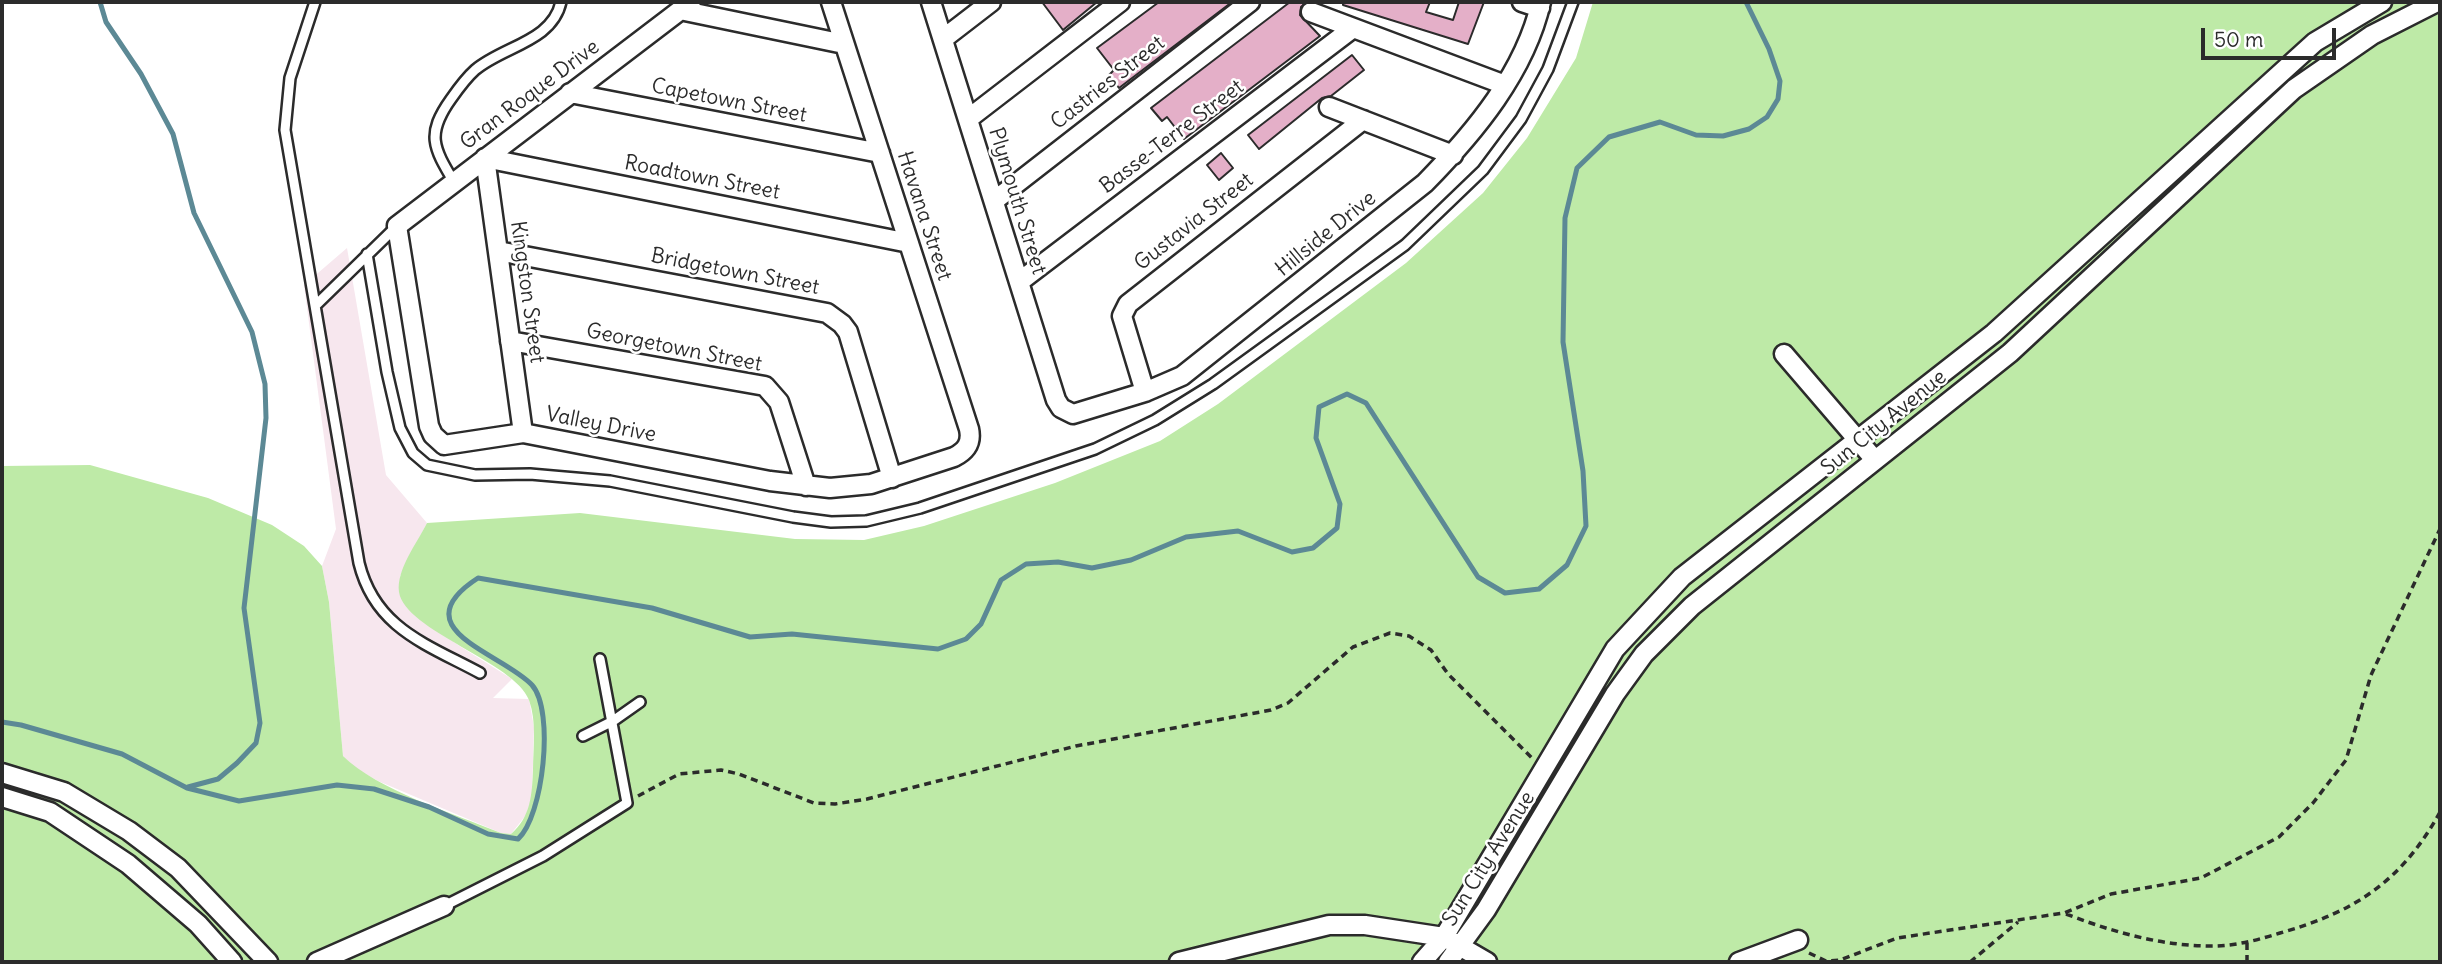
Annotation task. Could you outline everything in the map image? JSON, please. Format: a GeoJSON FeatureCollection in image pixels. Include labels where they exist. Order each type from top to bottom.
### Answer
{"type":"FeatureCollection","features":[{"type":"Feature","properties":{"kind":"street","name":"Havana Street"},"geometry":{"type":"LineString","coordinates":[[831,2],[969,429],[968,446]]}},
{"type":"Feature","properties":{"kind":"street","name":"Plymouth Street"},"geometry":{"type":"LineString","coordinates":[[931,2],[1056,400],[1064,411]]}},
{"type":"Feature","properties":{"kind":"street"},"geometry":{"type":"LineString","coordinates":[[943,39],[991,2]]}},
{"type":"Feature","properties":{"kind":"street"},"geometry":{"type":"LineString","coordinates":[[968,119],[1120,2]]}},
{"type":"Feature","properties":{"kind":"street","name":"Castries Street"},"geometry":{"type":"LineString","coordinates":[[994,201],[1250,2]]}},
{"type":"Feature","properties":{"kind":"street"},"geometry":{"type":"LineString","coordinates":[[1522,2],[1540,5]]}},
{"type":"Feature","properties":{"kind":"street","name":"Sun City Avenue"},"geometry":{"type":"LineString","coordinates":[[1422,962],[1444,937],[1615,649],[1682,577],[1994,333],[2315,41],[2382,2]]}},
{"type":"Feature","properties":{"kind":"street","name":"Sun City Avenue"},"geometry":{"type":"LineString","coordinates":[[1448,962],[1462,946],[1615,694],[1644,654],[1692,606],[2010,352],[2245,131],[2331,61],[2437,2]]}},
{"type":"Feature","properties":{"kind":"street","name":"Hillside Drive"},"geometry":{"type":"LineString","coordinates":[[1064,411],[1079,414],[1145,392],[1199,364],[1425,183],[1453,155],[1505,85],[1530,38],[1540,5]]}},
{"type":"Feature","properties":{"kind":"street","name":"Gran Roque Drive"},"geometry":{"type":"LineString","coordinates":[[397,226],[686,6]]}},
{"type":"Feature","properties":{"kind":"street"},"geometry":{"type":"LineString","coordinates":[[686,6],[844,44]]}},
{"type":"Feature","properties":{"kind":"street"},"geometry":{"type":"LineString","coordinates":[[1311,12],[1505,85]]}},
{"type":"Feature","properties":{"kind":"street","name":"Basse-Terre Street"},"geometry":{"type":"LineString","coordinates":[[1019,282],[1353,28]]}},
{"type":"Feature","properties":{"kind":"street"},"geometry":{"type":"LineString","coordinates":[[2315,41],[2331,61]]}},
{"type":"Feature","properties":{"kind":"street","name":"Capetown Street"},"geometry":{"type":"LineString","coordinates":[[570,93],[880,153]]}},
{"type":"Feature","properties":{"kind":"street"},"geometry":{"type":"LineString","coordinates":[[1329,107],[1453,155]]}},
{"type":"Feature","properties":{"kind":"street","name":"Gustavia Street"},"geometry":{"type":"LineString","coordinates":[[1145,392],[1122,316],[1128,304],[1363,120]]}},
{"type":"Feature","properties":{"kind":"street","name":"Roadtown Street"},"geometry":{"type":"LineString","coordinates":[[485,158],[909,243]]}},
{"type":"Feature","properties":{"kind":"street","name":"Kingston Street"},"geometry":{"type":"LineString","coordinates":[[485,158],[523,433]]}},
{"type":"Feature","properties":{"kind":"street","name":"Valley Drive"},"geometry":{"type":"LineString","coordinates":[[397,226],[433,435],[444,445],[454,446],[523,433],[806,486],[851,487],[892,478],[954,457],[968,446]]}},
{"type":"Feature","properties":{"kind":"street","name":"Bridgetown Street"},"geometry":{"type":"LineString","coordinates":[[498,251],[819,310],[835,318],[848,332],[892,478]]}},
{"type":"Feature","properties":{"kind":"street","name":"Georgetown Street"},"geometry":{"type":"LineString","coordinates":[[510,341],[765,386],[779,402],[806,486]]}},
{"type":"Feature","properties":{"kind":"street"},"geometry":{"type":"LineString","coordinates":[[1784,354],[1875,460]]}},
{"type":"Feature","properties":{"kind":"street"},"geometry":{"type":"LineString","coordinates":[[2,774],[64,792],[129,831],[178,868],[268,962]]}},
{"type":"Feature","properties":{"kind":"street"},"geometry":{"type":"LineString","coordinates":[[2,797],[50,812],[128,863],[198,924],[232,962]]}},
{"type":"Feature","properties":{"kind":"street"},"geometry":{"type":"LineString","coordinates":[[317,962],[444,906]]}},
{"type":"Feature","properties":{"kind":"street"},"geometry":{"type":"LineString","coordinates":[[1179,962],[1329,925],[1365,925],[1444,937],[1487,962]]}},
{"type":"Feature","properties":{"kind":"street"},"geometry":{"type":"LineString","coordinates":[[1739,962],[1798,940]]}},
{"type":"Feature","properties":{"kind":"lane"},"geometry":{"type":"LineString","coordinates":[[315,2],[290,78],[285,130],[364,585],[376,607],[400,629],[480,673]]}},
{"type":"Feature","properties":{"kind":"lane"},"geometry":{"type":"LineString","coordinates":[[454,182],[435,144],[433,132],[440,115],[475,70],[545,31],[556,17],[561,2]]}},
{"type":"Feature","properties":{"kind":"lane"},"geometry":{"type":"LineString","coordinates":[[368,254],[387,372],[400,428],[413,453],[427,465],[475,475],[530,474],[610,481],[793,517],[831,522],[866,521],[920,508],[1095,449],[1155,420],[1213,384],[1405,245],[1483,170],[1521,119],[1552,59],[1573,2]]}},
{"type":"Feature","properties":{"kind":"lane"},"geometry":{"type":"LineString","coordinates":[[316,305],[397,226]]}},
{"type":"Feature","properties":{"kind":"lane"},"geometry":{"type":"LineString","coordinates":[[444,906],[543,856],[627,803],[600,659]]}},
{"type":"Feature","properties":{"kind":"lane"},"geometry":{"type":"LineString","coordinates":[[583,736],[613,721],[640,702]]}},
{"type":"Feature","properties":{"kind":"path"},"geometry":{"type":"LineString","coordinates":[[1798,940],[1816,957],[1840,960],[1897,938],[2064,914],[2112,894],[2201,878],[2279,836],[2313,803],[2346,760],[2371,675],[2440,530]]}},
{"type":"Feature","properties":{"kind":"path"},"geometry":{"type":"LineString","coordinates":[[627,803],[679,774],[721,770],[814,803],[835,804],[867,799],[1076,746],[1270,710],[1288,703],[1353,647],[1390,633],[1409,636],[1431,650],[1448,674],[1544,769]]}},
{"type":"Feature","properties":{"kind":"path"},"geometry":{"type":"LineString","coordinates":[[2064,914],[2119,934],[2212,946],[2247,943],[2309,925],[2350,908],[2377,891],[2403,866],[2440,811]]}},
{"type":"Feature","properties":{"kind":"path"},"geometry":{"type":"LineString","coordinates":[[1969,962],[2019,921]]}},
{"type":"Feature","properties":{"kind":"path"},"geometry":{"type":"LineString","coordinates":[[2247,943],[2247,962]]}},
{"type":"Feature","properties":{"kind":"shaded area"},"geometry":{"type":"Polygon","coordinates":[[[347,248],[386,475],[427,523],[400,576],[407,607],[458,645],[512,679],[493,698],[529,699],[534,727],[532,797],[526,815],[511,834],[501,833],[378,781],[355,768],[343,756],[329,602],[322,566],[336,529],[304,285],[347,248]]]}},
{"type":"Feature","properties":{"kind":"green space"},"geometry":{"type":"Polygon","coordinates":[[[1593,2],[2440,2],[2440,962],[2,962],[2,466],[90,465],[208,498],[272,525],[304,546],[322,566],[329,602],[343,756],[376,780],[396,790],[501,833],[511,834],[523,820],[531,796],[534,735],[529,700],[520,686],[504,673],[439,633],[406,606],[399,592],[401,575],[427,523],[580,513],[795,539],[864,540],[924,526],[1055,483],[1160,441],[1218,404],[1406,263],[1483,193],[1527,138],[1576,58],[1593,2]]]}},
{"type":"Feature","properties":{"kind":"building"},"geometry":{"type":"Polygon","coordinates":[[[1042,2],[1097,2],[1063,30],[1042,2]]]}},
{"type":"Feature","properties":{"kind":"building"},"geometry":{"type":"Polygon","coordinates":[[[1159,2],[1232,2],[1119,88],[1109,75],[1114,70],[1097,48],[1159,2]]]}},
{"type":"Feature","properties":{"kind":"building"},"geometry":{"type":"Polygon","coordinates":[[[1290,2],[1307,2],[1301,7],[1300,15],[1320,36],[1184,139],[1167,117],[1162,121],[1151,108],[1290,2]]]}},
{"type":"Feature","properties":{"kind":"building"},"geometry":{"type":"Polygon","coordinates":[[[1343,2],[1430,2],[1426,12],[1453,20],[1459,2],[1484,2],[1468,44],[1343,5],[1343,2]]]}},
{"type":"Feature","properties":{"kind":"building"},"geometry":{"type":"Polygon","coordinates":[[[1352,55],[1364,70],[1331,96],[1322,98],[1259,149],[1248,135],[1352,55]]]}},
{"type":"Feature","properties":{"kind":"building"},"geometry":{"type":"Polygon","coordinates":[[[1221,153],[1233,168],[1219,180],[1207,165],[1221,153]]]}},
{"type":"Feature","properties":{"kind":"waterway"},"geometry":{"type":"LineString","coordinates":[[100,2],[106,22],[141,74],[173,134],[194,213],[252,332],[265,384],[266,418],[244,608],[260,723],[256,743],[237,763],[218,779],[188,787]]}},
{"type":"Feature","properties":{"kind":"waterway"},"geometry":{"type":"LineString","coordinates":[[2,722],[122,754],[187,788],[239,801],[337,785],[374,789],[429,807],[488,834],[518,839],[527,827],[539,787],[543,764],[543,717],[539,698],[532,685],[464,639],[452,626],[449,612],[456,596],[478,578],[652,608],[750,637],[792,634],[938,649],[966,639],[981,624],[1001,580],[1026,564],[1058,562],[1092,568],[1131,560],[1186,537],[1238,531],[1292,552],[1313,548],[1337,528],[1340,504],[1316,438],[1319,407],[1347,394],[1366,403],[1478,577],[1505,593],[1539,589],[1567,565],[1586,526],[1583,471],[1563,342],[1565,218],[1577,168],[1609,137],[1660,122],[1696,135],[1723,136],[1749,129],[1767,117],[1778,99],[1780,81],[1769,49],[1746,2]]}}]}
